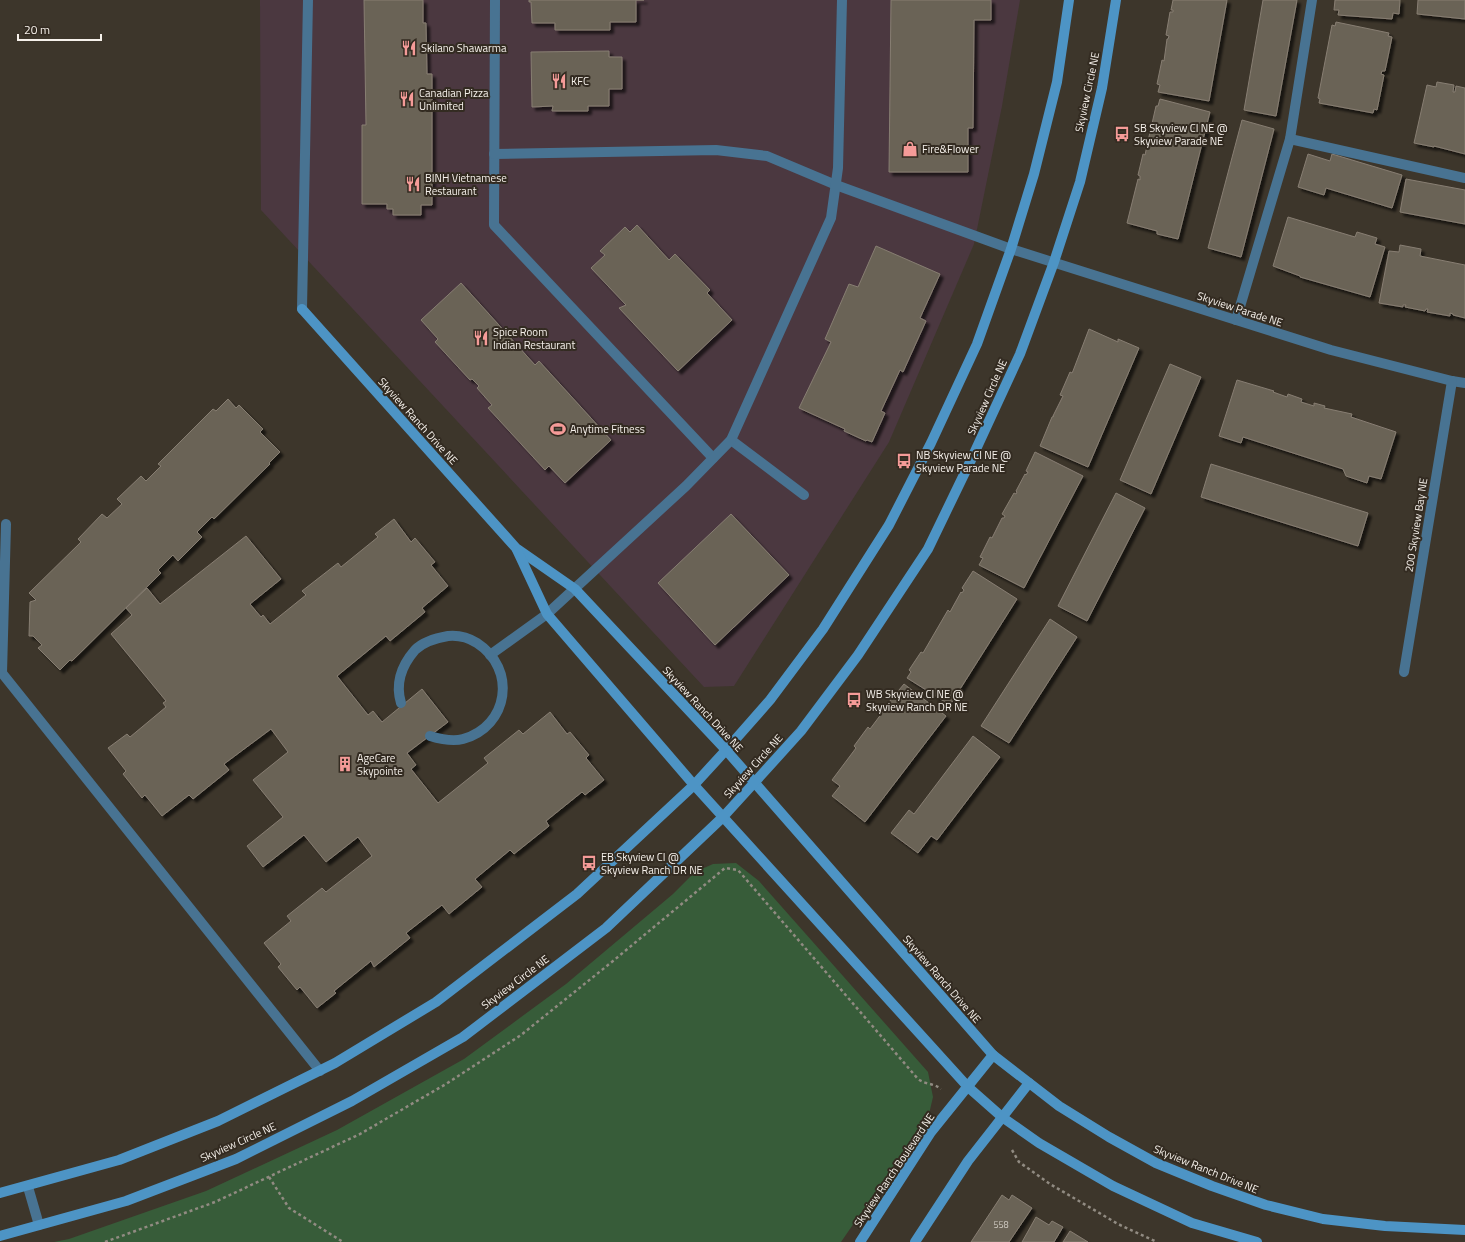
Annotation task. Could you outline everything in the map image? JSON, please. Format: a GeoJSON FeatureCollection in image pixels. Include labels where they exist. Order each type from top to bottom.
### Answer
{"type":"FeatureCollection","features":[{"type":"Feature","properties":{"kind":"street","name":"Skyview Ranch Drive NE"},"geometry":{"type":"LineString","coordinates":[[308,0],[302,310],[516,548],[575,589],[726,750],[993,1055],[1029,1084],[1066,1110],[1156,1163],[1212,1186],[1266,1205],[1330,1220],[1385,1226],[1465,1230]]}},
{"type":"Feature","properties":{"kind":"street"},"geometry":{"type":"LineString","coordinates":[[496,0],[494,225],[713,458]]}},
{"type":"Feature","properties":{"kind":"street"},"geometry":{"type":"LineString","coordinates":[[490,655],[548,614],[686,486],[731,440],[831,218],[838,168],[842,0]]}},
{"type":"Feature","properties":{"kind":"street"},"geometry":{"type":"LineString","coordinates":[[0,1193],[28,1187],[119,1160],[211,1124],[320,1071],[436,1002],[577,894],[694,785],[726,750],[770,700],[823,629],[889,525],[931,443],[977,344],[1011,249],[1034,174],[1057,82],[1069,0]]}},
{"type":"Feature","properties":{"kind":"street","name":"Skyview Circle NE"},"geometry":{"type":"LineString","coordinates":[[0,1236],[126,1201],[236,1158],[352,1101],[463,1037],[606,928],[723,817],[801,731],[858,655],[928,549],[1020,354],[1054,262],[1080,182],[1102,88],[1116,0]]}},
{"type":"Feature","properties":{"kind":"street"},"geometry":{"type":"LineString","coordinates":[[1236,320],[1290,139],[1312,0]]}},
{"type":"Feature","properties":{"kind":"street"},"geometry":{"type":"LineString","coordinates":[[1290,139],[1465,178]]}},
{"type":"Feature","properties":{"kind":"street","name":"Skyview Parade NE"},"geometry":{"type":"LineString","coordinates":[[494,154],[716,150],[767,156],[836,185],[1011,249],[1331,350],[1452,381],[1465,382]]}},
{"type":"Feature","properties":{"kind":"street","name":"200 Skyview Bay NE"},"geometry":{"type":"LineString","coordinates":[[1404,672],[1452,381]]}},
{"type":"Feature","properties":{"kind":"street"},"geometry":{"type":"LineString","coordinates":[[731,440],[804,496]]}},
{"type":"Feature","properties":{"kind":"street"},"geometry":{"type":"LineString","coordinates":[[6,524],[2,673],[320,1071]]}},
{"type":"Feature","properties":{"kind":"street","name":"Skyview Ranch Drive NE"},"geometry":{"type":"LineString","coordinates":[[516,548],[548,614],[694,785],[968,1087],[1002,1117],[1039,1143],[1113,1186],[1192,1224],[1257,1242]]}},
{"type":"Feature","properties":{"kind":"street"},"geometry":{"type":"LineString","coordinates":[[401,703],[399,694],[400,676],[407,659],[419,646],[435,638],[453,636],[470,639],[486,649],[497,663],[503,678],[503,694],[498,710],[490,723],[477,734],[462,740],[445,740],[430,736]]}},
{"type":"Feature","properties":{"kind":"street","name":"Skyview Ranch Boulevard NE"},"geometry":{"type":"LineString","coordinates":[[860,1242],[931,1132],[993,1055]]}},
{"type":"Feature","properties":{"kind":"street"},"geometry":{"type":"LineString","coordinates":[[914,1242],[968,1161],[1029,1084]]}},
{"type":"Feature","properties":{"kind":"street"},"geometry":{"type":"LineString","coordinates":[[28,1187],[39,1225]]}},
{"type":"Feature","properties":{"kind":"path"},"geometry":{"type":"LineString","coordinates":[[105,1242],[215,1202],[269,1177],[360,1134],[446,1084],[521,1035],[614,962],[725,868],[738,870],[918,1079],[925,1084],[935,1084],[956,1102]]}},
{"type":"Feature","properties":{"kind":"path"},"geometry":{"type":"LineString","coordinates":[[991,1132],[1014,1151],[1019,1162],[1050,1184],[1118,1224],[1158,1242]]}},
{"type":"Feature","properties":{"kind":"path"},"geometry":{"type":"LineString","coordinates":[[269,1177],[290,1208],[343,1242]]}},
{"type":"Feature","properties":{"kind":"shaded area"},"geometry":{"type":"Polygon","coordinates":[[[260,0],[1020,0],[1002,106],[974,244],[889,442],[734,686],[704,687],[261,210],[260,0]]]}},
{"type":"Feature","properties":{"kind":"green space"},"geometry":{"type":"Polygon","coordinates":[[[736,863],[759,881],[928,1072],[933,1097],[929,1114],[841,1242],[54,1242],[69,1239],[206,1191],[337,1130],[464,1059],[566,984],[673,894],[695,872],[713,864],[736,863]]]}},
{"type":"Feature","properties":{"kind":"building"},"geometry":{"type":"Polygon","coordinates":[[[364,0],[423,0],[423,23],[426,23],[427,74],[432,74],[432,205],[421,205],[421,215],[393,215],[393,209],[387,209],[387,204],[362,204],[362,125],[366,125],[364,0]]]}},
{"type":"Feature","properties":{"kind":"building"},"geometry":{"type":"Polygon","coordinates":[[[529,0],[636,0],[636,22],[610,22],[610,30],[555,30],[555,23],[532,23],[531,2],[529,2],[529,0]]]}},
{"type":"Feature","properties":{"kind":"building"},"geometry":{"type":"Polygon","coordinates":[[[891,0],[991,0],[991,20],[974,20],[973,128],[968,128],[968,172],[889,172],[891,0]]]}},
{"type":"Feature","properties":{"kind":"building"},"geometry":{"type":"Polygon","coordinates":[[[1173,0],[1227,0],[1209,101],[1158,92],[1160,85],[1157,84],[1162,60],[1164,61],[1167,39],[1169,36],[1166,35],[1170,12],[1173,12],[1173,10],[1171,10],[1173,0]]]}},
{"type":"Feature","properties":{"kind":"building"},"geometry":{"type":"Polygon","coordinates":[[[1263,0],[1297,0],[1276,116],[1244,110],[1263,0]]]}},
{"type":"Feature","properties":{"kind":"building"},"geometry":{"type":"Polygon","coordinates":[[[1335,0],[1400,0],[1399,14],[1393,13],[1392,19],[1338,15],[1339,10],[1334,10],[1335,0]]]}},
{"type":"Feature","properties":{"kind":"building"},"geometry":{"type":"Polygon","coordinates":[[[1418,0],[1465,0],[1465,19],[1417,14],[1418,0]]]}},
{"type":"Feature","properties":{"kind":"building"},"geometry":{"type":"Polygon","coordinates":[[[1336,22],[1389,33],[1388,36],[1392,37],[1385,71],[1382,71],[1381,74],[1384,75],[1377,110],[1374,109],[1373,113],[1319,103],[1320,99],[1318,98],[1332,25],[1335,26],[1336,22]]]}},
{"type":"Feature","properties":{"kind":"building"},"geometry":{"type":"Polygon","coordinates":[[[609,51],[609,57],[622,57],[622,89],[609,89],[609,106],[588,106],[588,111],[552,111],[553,106],[532,107],[531,52],[609,51]]]}},
{"type":"Feature","properties":{"kind":"building"},"geometry":{"type":"Polygon","coordinates":[[[1437,82],[1454,85],[1453,92],[1455,92],[1456,86],[1465,88],[1465,154],[1434,146],[1414,143],[1427,85],[1436,87],[1437,82]]]}},
{"type":"Feature","properties":{"kind":"building"},"geometry":{"type":"Polygon","coordinates":[[[1160,99],[1210,112],[1178,239],[1157,234],[1157,231],[1127,223],[1138,179],[1140,180],[1140,176],[1138,175],[1143,154],[1145,155],[1150,132],[1152,132],[1153,128],[1151,128],[1156,106],[1158,106],[1160,99]]]}},
{"type":"Feature","properties":{"kind":"building"},"geometry":{"type":"Polygon","coordinates":[[[1242,120],[1274,129],[1241,257],[1208,248],[1242,120]]]}},
{"type":"Feature","properties":{"kind":"building"},"geometry":{"type":"Polygon","coordinates":[[[1308,154],[1330,161],[1332,154],[1402,175],[1392,208],[1326,188],[1324,195],[1298,187],[1308,154]]]}},
{"type":"Feature","properties":{"kind":"building"},"geometry":{"type":"Polygon","coordinates":[[[1406,179],[1465,190],[1465,224],[1400,212],[1406,179]]]}},
{"type":"Feature","properties":{"kind":"building"},"geometry":{"type":"Polygon","coordinates":[[[1288,217],[1355,237],[1357,232],[1377,238],[1375,244],[1385,247],[1370,297],[1300,277],[1273,266],[1288,217]]]}},
{"type":"Feature","properties":{"kind":"building"},"geometry":{"type":"Polygon","coordinates":[[[637,225],[669,260],[675,254],[710,290],[707,293],[732,320],[678,371],[619,308],[626,305],[591,268],[605,255],[600,251],[625,227],[630,232],[637,225]]]}},
{"type":"Feature","properties":{"kind":"building"},"geometry":{"type":"Polygon","coordinates":[[[1400,245],[1421,249],[1420,256],[1465,265],[1465,318],[1450,313],[1450,316],[1427,312],[1428,309],[1425,311],[1405,307],[1406,305],[1403,305],[1403,307],[1379,303],[1389,251],[1399,252],[1400,245]]]}},
{"type":"Feature","properties":{"kind":"building"},"geometry":{"type":"Polygon","coordinates":[[[876,246],[940,274],[920,318],[926,321],[903,372],[900,370],[881,411],[885,413],[872,442],[866,441],[844,431],[845,429],[799,408],[831,342],[825,339],[849,284],[858,287],[876,246]]]}},
{"type":"Feature","properties":{"kind":"building"},"geometry":{"type":"Polygon","coordinates":[[[461,283],[535,365],[539,361],[611,440],[565,483],[549,466],[545,470],[488,408],[492,405],[477,388],[479,386],[472,379],[470,380],[435,342],[438,339],[421,320],[461,283]]]}},
{"type":"Feature","properties":{"kind":"building"},"geometry":{"type":"Polygon","coordinates":[[[1089,329],[1118,342],[1118,339],[1139,348],[1088,467],[1040,446],[1052,417],[1054,416],[1063,396],[1060,395],[1070,372],[1072,373],[1073,371],[1089,329]]]}},
{"type":"Feature","properties":{"kind":"building"},"geometry":{"type":"Polygon","coordinates":[[[1170,364],[1201,377],[1151,494],[1120,480],[1170,364]]]}},
{"type":"Feature","properties":{"kind":"building"},"geometry":{"type":"Polygon","coordinates":[[[1237,380],[1274,391],[1273,392],[1287,397],[1288,394],[1302,399],[1301,402],[1314,406],[1314,403],[1325,406],[1324,408],[1352,414],[1351,417],[1396,432],[1381,479],[1369,476],[1367,483],[1346,476],[1343,469],[1243,437],[1241,443],[1219,436],[1237,380]]]}},
{"type":"Feature","properties":{"kind":"building"},"geometry":{"type":"Polygon","coordinates":[[[228,399],[236,408],[239,405],[263,429],[260,432],[280,452],[269,463],[270,464],[214,519],[212,517],[197,532],[202,537],[178,561],[173,555],[158,570],[161,573],[72,661],[70,660],[60,670],[38,648],[42,645],[33,636],[29,636],[30,602],[36,600],[29,593],[81,542],[78,539],[102,514],[107,518],[122,504],[117,499],[141,476],[146,481],[161,466],[158,464],[213,409],[216,411],[228,399]]]}},
{"type":"Feature","properties":{"kind":"building"},"geometry":{"type":"Polygon","coordinates":[[[1035,452],[1083,476],[1024,588],[979,565],[983,558],[980,557],[990,537],[992,538],[1002,518],[1004,518],[1005,516],[1002,514],[1014,493],[1016,494],[1016,491],[1025,474],[1026,475],[1028,472],[1026,471],[1035,452]]]}},
{"type":"Feature","properties":{"kind":"building"},"geometry":{"type":"Polygon","coordinates":[[[1211,464],[1368,513],[1358,546],[1201,497],[1211,464]]]}},
{"type":"Feature","properties":{"kind":"building"},"geometry":{"type":"Polygon","coordinates":[[[1116,493],[1145,508],[1087,621],[1058,606],[1116,493]]]}},
{"type":"Feature","properties":{"kind":"building"},"geometry":{"type":"Polygon","coordinates":[[[731,514],[789,575],[715,645],[658,583],[731,514]]]}},
{"type":"Feature","properties":{"kind":"building","name":"AgeCare Skypointe"},"geometry":{"type":"Polygon","coordinates":[[[394,519],[411,542],[415,538],[435,562],[431,565],[448,586],[422,608],[425,612],[390,641],[386,636],[337,676],[368,715],[373,711],[382,722],[422,689],[448,722],[407,753],[416,765],[411,769],[438,803],[488,763],[484,758],[519,730],[523,734],[550,712],[567,734],[570,732],[589,755],[586,758],[604,780],[585,795],[582,792],[546,821],[549,826],[514,854],[510,850],[475,879],[482,887],[449,914],[442,905],[406,933],[410,938],[374,967],[371,961],[334,991],[336,993],[317,1008],[300,987],[297,990],[278,967],[281,964],[264,943],[291,921],[287,916],[322,888],[326,892],[372,856],[358,837],[326,862],[304,835],[263,867],[247,846],[283,817],[253,780],[288,752],[271,729],[224,764],[229,770],[193,799],[189,795],[162,816],[145,795],[142,798],[123,774],[126,771],[108,748],[127,734],[130,737],[166,707],[163,703],[166,701],[111,634],[132,615],[126,608],[147,588],[160,604],[246,536],[281,579],[250,604],[261,617],[263,615],[270,624],[306,595],[302,591],[338,563],[341,567],[378,537],[375,534],[394,519]]]}},
{"type":"Feature","properties":{"kind":"building"},"geometry":{"type":"Polygon","coordinates":[[[973,571],[1017,599],[950,705],[907,678],[911,672],[909,670],[921,652],[923,653],[948,610],[950,612],[961,592],[962,593],[964,590],[962,588],[973,571]]]}},
{"type":"Feature","properties":{"kind":"building"},"geometry":{"type":"Polygon","coordinates":[[[1050,619],[1077,637],[1009,743],[981,726],[1050,619]]]}},
{"type":"Feature","properties":{"kind":"building"},"geometry":{"type":"Polygon","coordinates":[[[904,684],[946,716],[865,822],[832,796],[840,786],[832,780],[856,748],[854,746],[868,727],[870,729],[885,709],[884,708],[904,684]]]}},
{"type":"Feature","properties":{"kind":"building"},"geometry":{"type":"Polygon","coordinates":[[[973,736],[1000,757],[937,840],[931,836],[918,853],[891,833],[909,810],[914,814],[973,736]]]}},
{"type":"Feature","properties":{"kind":"building"},"geometry":{"type":"Polygon","coordinates":[[[1002,1195],[1009,1200],[1012,1195],[1032,1208],[1009,1242],[971,1242],[1002,1195]]]}},
{"type":"Feature","properties":{"kind":"building"},"geometry":{"type":"Polygon","coordinates":[[[1036,1217],[1049,1225],[1052,1221],[1063,1227],[1054,1242],[1022,1242],[1036,1217]]]}},
{"type":"Feature","properties":{"kind":"building"},"geometry":{"type":"Polygon","coordinates":[[[1070,1231],[1088,1242],[1063,1242],[1070,1231]]]}},
{"type":"Feature","properties":{"kind":"place","name":"Skilano Shawarma"},"geometry":{"type":"Point","coordinates":[409,48]}},
{"type":"Feature","properties":{"kind":"place","name":"KFC"},"geometry":{"type":"Point","coordinates":[559,81]}},
{"type":"Feature","properties":{"kind":"place","name":"Canadian Pizza Unlimited"},"geometry":{"type":"Point","coordinates":[407,99]}},
{"type":"Feature","properties":{"kind":"place","name":"SB Skyview CI NE @ Skyview Parade NE"},"geometry":{"type":"Point","coordinates":[1122,134]}},
{"type":"Feature","properties":{"kind":"place","name":"Fire&Flower"},"geometry":{"type":"Point","coordinates":[910,149]}},
{"type":"Feature","properties":{"kind":"place","name":"BINH Vietnamese Restaurant"},"geometry":{"type":"Point","coordinates":[413,184]}},
{"type":"Feature","properties":{"kind":"place","name":"Spice Room Indian Restaurant"},"geometry":{"type":"Point","coordinates":[481,338]}},
{"type":"Feature","properties":{"kind":"place","name":"Anytime Fitness"},"geometry":{"type":"Point","coordinates":[558,429]}},
{"type":"Feature","properties":{"kind":"place","name":"NB Skyview CI NE @ Skyview Parade NE"},"geometry":{"type":"Point","coordinates":[904,461]}},
{"type":"Feature","properties":{"kind":"place","name":"WB Skyview CI NE @ Skyview Ranch DR NE"},"geometry":{"type":"Point","coordinates":[854,700]}},
{"type":"Feature","properties":{"kind":"place","name":"AgeCare Skypointe"},"geometry":{"type":"Point","coordinates":[345,764]}},
{"type":"Feature","properties":{"kind":"place","name":"EB Skyview CI @ Skyview Ranch DR NE"},"geometry":{"type":"Point","coordinates":[589,863]}}]}
